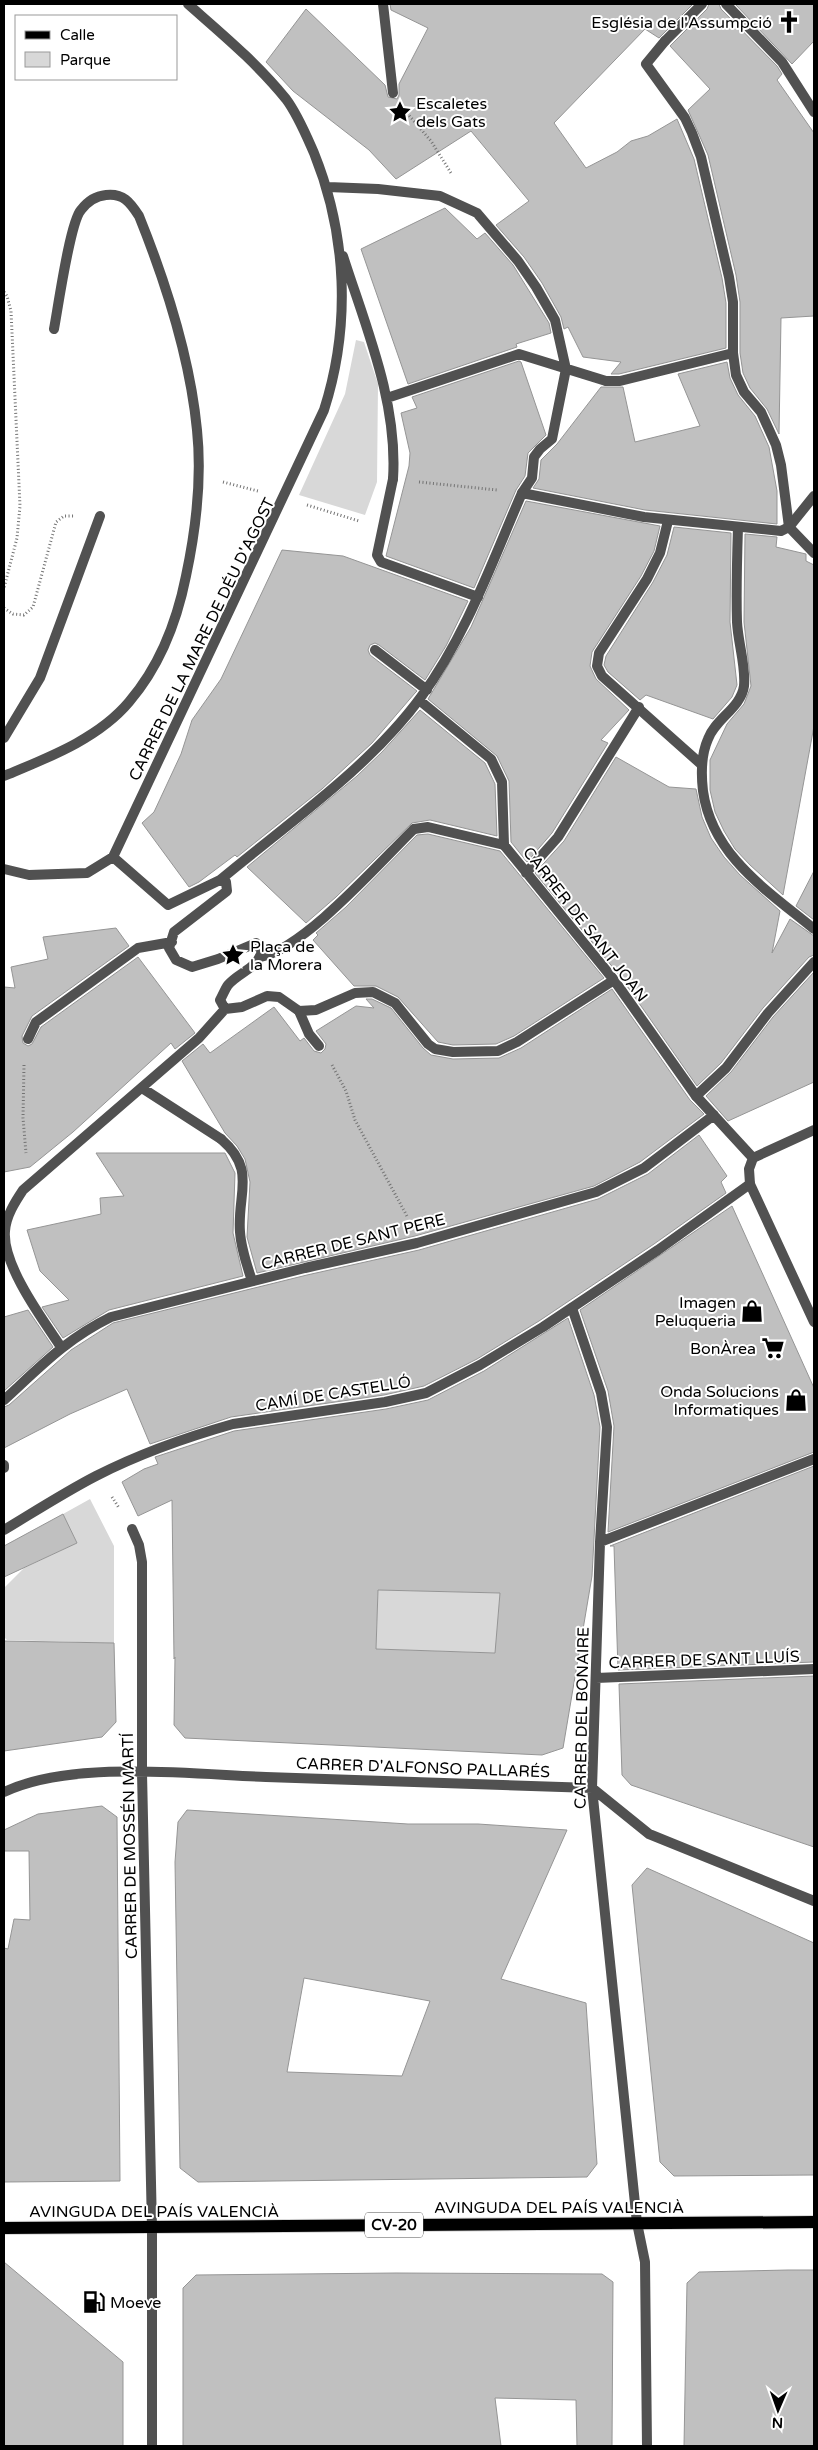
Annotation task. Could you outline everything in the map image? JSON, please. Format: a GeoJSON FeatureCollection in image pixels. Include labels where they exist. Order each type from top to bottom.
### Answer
{"type":"FeatureCollection","features":[{"type":"Feature","properties":{"kind":"main road","name":"AVINGUDA DEL PAÍS VALENCIÀ"},"geometry":{"type":"LineString","coordinates":[[4,2228],[814,2222]]}},
{"type":"Feature","properties":{"kind":"street"},"geometry":{"type":"LineString","coordinates":[[188,4],[249,58],[287,100],[306,134],[328,187],[340,245],[388,398],[394,458],[393,479],[376,556],[381,562],[478,597]]}},
{"type":"Feature","properties":{"kind":"street"},"geometry":{"type":"LineString","coordinates":[[383,4],[393,93]]}},
{"type":"Feature","properties":{"kind":"street"},"geometry":{"type":"LineString","coordinates":[[702,4],[664,41],[646,64],[685,118],[700,157],[729,277],[736,375],[761,412],[777,450],[790,527],[814,553]]}},
{"type":"Feature","properties":{"kind":"street"},"geometry":{"type":"LineString","coordinates":[[726,4],[782,62],[814,112]]}},
{"type":"Feature","properties":{"kind":"street"},"geometry":{"type":"LineString","coordinates":[[4,869],[29,875],[87,873],[113,857],[168,905],[220,880],[368,757],[420,700],[478,597],[522,493],[532,478],[534,457],[540,449],[552,440],[566,369],[555,320],[518,261],[477,213],[440,196],[328,187]]}},
{"type":"Feature","properties":{"kind":"street"},"geometry":{"type":"LineString","coordinates":[[4,776],[62,751],[89,735],[129,703],[144,682],[171,629],[182,596],[193,537],[198,475],[197,432],[193,399],[172,314],[139,216],[130,202],[116,194],[97,196],[80,211],[73,231],[54,329]]}},
{"type":"Feature","properties":{"kind":"street"},"geometry":{"type":"LineString","coordinates":[[283,498],[324,410],[335,375],[340,341],[340,245]]}},
{"type":"Feature","properties":{"kind":"street"},"geometry":{"type":"LineString","coordinates":[[388,398],[519,354],[606,381],[620,381],[733,353]]}},
{"type":"Feature","properties":{"kind":"street"},"geometry":{"type":"LineString","coordinates":[[522,493],[668,521],[781,531],[790,527],[814,496]]}},
{"type":"Feature","properties":{"kind":"street","name":"CARRER DE LA MARE DE DÉU D'AGOST"},"geometry":{"type":"LineString","coordinates":[[113,857],[283,498]]}},
{"type":"Feature","properties":{"kind":"street"},"geometry":{"type":"LineString","coordinates":[[4,738],[40,678],[100,516]]}},
{"type":"Feature","properties":{"kind":"street"},"geometry":{"type":"LineString","coordinates":[[668,521],[660,553],[647,579],[599,653],[597,666],[602,676],[702,765]]}},
{"type":"Feature","properties":{"kind":"street"},"geometry":{"type":"LineString","coordinates":[[738,527],[737,622],[744,685],[736,703],[714,728],[708,738],[702,765],[702,783],[706,808],[718,837],[740,868],[814,929]]}},
{"type":"Feature","properties":{"kind":"street"},"geometry":{"type":"LineString","coordinates":[[375,650],[427,690]]}},
{"type":"Feature","properties":{"kind":"street"},"geometry":{"type":"LineString","coordinates":[[420,700],[491,759],[502,782],[504,845]]}},
{"type":"Feature","properties":{"kind":"street"},"geometry":{"type":"LineString","coordinates":[[526,873],[558,837],[639,707]]}},
{"type":"Feature","properties":{"kind":"street","name":"CARRER DE SANT JOAN"},"geometry":{"type":"LineString","coordinates":[[260,957],[272,955],[308,932],[414,829],[428,827],[504,845],[614,980],[696,1096],[753,1158]]}},
{"type":"Feature","properties":{"kind":"street"},"geometry":{"type":"LineString","coordinates":[[220,880],[226,882],[227,891],[174,932],[170,948],[176,960],[192,967],[218,959],[256,943],[262,950],[260,957],[257,963],[228,985],[220,1000],[225,1009]]}},
{"type":"Feature","properties":{"kind":"street"},"geometry":{"type":"LineString","coordinates":[[28,1039],[36,1022],[138,948],[172,942]]}},
{"type":"Feature","properties":{"kind":"street"},"geometry":{"type":"LineString","coordinates":[[696,1096],[726,1068],[768,1013],[814,962]]}},
{"type":"Feature","properties":{"kind":"street"},"geometry":{"type":"LineString","coordinates":[[299,1011],[316,1010],[355,993],[373,992],[395,1003],[428,1044],[436,1048],[453,1052],[498,1051],[517,1042],[614,980]]}},
{"type":"Feature","properties":{"kind":"street"},"geometry":{"type":"LineString","coordinates":[[61,1347],[27,1294],[5,1245],[5,1229],[23,1190],[200,1038],[225,1009],[242,1007],[267,996],[279,997],[299,1011],[309,1034],[319,1046]]}},
{"type":"Feature","properties":{"kind":"street"},"geometry":{"type":"LineString","coordinates":[[142,1088],[221,1139],[239,1159],[244,1177],[240,1231],[242,1249],[252,1281]]}},
{"type":"Feature","properties":{"kind":"street","name":"CARRER DE SANT PERE"},"geometry":{"type":"LineString","coordinates":[[4,1400],[61,1347],[84,1330],[111,1317],[252,1281],[417,1243],[603,1189],[644,1168],[714,1115]]}},
{"type":"Feature","properties":{"kind":"street"},"geometry":{"type":"LineString","coordinates":[[814,1130],[753,1158],[749,1169],[750,1184],[814,1322]]}},
{"type":"Feature","properties":{"kind":"street","name":"CAMÍ DE CASTELLÓ"},"geometry":{"type":"LineString","coordinates":[[4,1530],[98,1475],[145,1454],[226,1426],[385,1402],[426,1393],[480,1365],[572,1308],[750,1184]]}},
{"type":"Feature","properties":{"kind":"street","name":"CARRER DEL BONAIRE"},"geometry":{"type":"LineString","coordinates":[[572,1308],[602,1393],[606,1414],[607,1437],[600,1542],[592,1788],[637,2223],[645,2262],[647,2446]]}},
{"type":"Feature","properties":{"kind":"street"},"geometry":{"type":"LineString","coordinates":[[600,1542],[814,1459]]}},
{"type":"Feature","properties":{"kind":"street","name":"CARRER DE MOSSÉN MARTÍ"},"geometry":{"type":"LineString","coordinates":[[132,1529],[139,1545],[142,1562],[142,1773],[152,2228],[152,2446]]}},
{"type":"Feature","properties":{"kind":"street","name":"CARRER DE SANT LLUÍS"},"geometry":{"type":"LineString","coordinates":[[596,1678],[814,1669]]}},
{"type":"Feature","properties":{"kind":"street","name":"CARRER D'ALFONSO PALLARÉS"},"geometry":{"type":"LineString","coordinates":[[4,1792],[27,1782],[47,1777],[142,1773],[592,1788]]}},
{"type":"Feature","properties":{"kind":"street"},"geometry":{"type":"LineString","coordinates":[[592,1788],[649,1834],[814,1901]]}},
{"type":"Feature","properties":{"kind":"path"},"geometry":{"type":"LineString","coordinates":[[393,93],[394,99],[431,141],[477,213]]}},
{"type":"Feature","properties":{"kind":"path"},"geometry":{"type":"LineString","coordinates":[[4,292],[11,311],[20,506],[17,538],[4,588]]}},
{"type":"Feature","properties":{"kind":"path"},"geometry":{"type":"LineString","coordinates":[[198,475],[283,498]]}},
{"type":"Feature","properties":{"kind":"path"},"geometry":{"type":"LineString","coordinates":[[393,479],[522,493]]}},
{"type":"Feature","properties":{"kind":"path","name":"CARRER DE LA MARE DE DÉU D'AGOST"},"geometry":{"type":"LineString","coordinates":[[283,498],[383,528]]}},
{"type":"Feature","properties":{"kind":"path"},"geometry":{"type":"LineString","coordinates":[[4,608],[14,614],[24,614],[32,607],[56,522],[64,516],[100,516]]}},
{"type":"Feature","properties":{"kind":"path"},"geometry":{"type":"LineString","coordinates":[[23,1190],[26,1153],[23,1118],[24,1073],[28,1039]]}},
{"type":"Feature","properties":{"kind":"path"},"geometry":{"type":"LineString","coordinates":[[319,1046],[340,1079],[355,1120],[398,1197],[417,1243]]}},
{"type":"Feature","properties":{"kind":"path"},"geometry":{"type":"LineString","coordinates":[[98,1475],[132,1529]]}},
{"type":"Feature","properties":{"kind":"green space"},"geometry":{"type":"Polygon","coordinates":[[[356,340],[364,342],[378,384],[377,482],[365,515],[299,495],[345,394],[356,340]]]}},
{"type":"Feature","properties":{"kind":"green space"},"geometry":{"type":"Polygon","coordinates":[[[90,1499],[114,1546],[114,1643],[7,1640],[4,1637],[4,1588],[24,1568],[77,1543],[63,1514],[90,1499]]]}},
{"type":"Feature","properties":{"kind":"green space"},"geometry":{"type":"Polygon","coordinates":[[[378,1590],[500,1593],[498,1621],[503,1653],[376,1649],[378,1590]]]}},
{"type":"Feature","properties":{"kind":"building"},"geometry":{"type":"Polygon","coordinates":[[[390,4],[693,4],[659,38],[645,29],[554,123],[586,168],[617,152],[631,141],[648,136],[677,119],[694,159],[722,278],[726,303],[726,348],[619,374],[611,374],[621,362],[583,357],[568,327],[564,329],[561,317],[542,283],[524,257],[496,225],[529,201],[471,131],[396,179],[369,150],[293,91],[266,62],[306,9],[385,85],[388,97],[397,99],[399,84],[428,28],[391,10],[390,4]]]}},
{"type":"Feature","properties":{"kind":"building"},"geometry":{"type":"Polygon","coordinates":[[[709,4],[719,4],[721,9],[777,66],[782,74],[777,80],[814,133],[814,316],[781,318],[779,434],[767,409],[750,388],[743,373],[740,353],[740,302],[736,275],[708,155],[688,110],[710,89],[670,46],[707,9],[709,4]]]}},
{"type":"Feature","properties":{"kind":"building","name":"Església de l'Assumpció"},"geometry":{"type":"Polygon","coordinates":[[[735,4],[814,4],[814,41],[792,64],[735,4]]]}},
{"type":"Feature","properties":{"kind":"building"},"geometry":{"type":"Polygon","coordinates":[[[445,208],[477,239],[485,233],[513,265],[549,323],[551,333],[516,344],[517,347],[408,384],[361,249],[445,208]]]}},
{"type":"Feature","properties":{"kind":"building"},"geometry":{"type":"Polygon","coordinates":[[[519,361],[521,362],[546,435],[528,453],[525,476],[516,490],[474,588],[386,556],[409,466],[410,453],[401,413],[417,408],[412,397],[519,361]]]}},
{"type":"Feature","properties":{"kind":"building"},"geometry":{"type":"Polygon","coordinates":[[[727,362],[730,378],[738,395],[755,416],[769,447],[777,491],[777,524],[645,510],[533,488],[539,479],[541,460],[557,444],[601,387],[623,387],[635,442],[700,426],[678,374],[727,362]]]}},
{"type":"Feature","properties":{"kind":"building"},"geometry":{"type":"Polygon","coordinates":[[[526,501],[660,526],[654,551],[641,576],[592,652],[590,666],[596,679],[629,710],[601,740],[608,743],[552,833],[527,862],[511,842],[509,781],[497,756],[428,699],[471,627],[526,501]]]}},
{"type":"Feature","properties":{"kind":"building"},"geometry":{"type":"Polygon","coordinates":[[[674,527],[731,533],[730,622],[737,685],[732,697],[713,719],[646,695],[640,700],[608,672],[604,665],[606,656],[653,582],[667,555],[674,527]]]}},
{"type":"Feature","properties":{"kind":"building"},"geometry":{"type":"Polygon","coordinates":[[[745,534],[777,537],[776,547],[806,554],[806,561],[814,565],[814,726],[783,895],[735,849],[715,812],[710,790],[710,760],[727,724],[744,704],[751,686],[744,622],[745,534]]]}},
{"type":"Feature","properties":{"kind":"building"},"geometry":{"type":"Polygon","coordinates":[[[282,550],[343,556],[468,601],[446,646],[425,680],[379,645],[375,643],[370,645],[368,650],[370,655],[417,691],[372,743],[322,789],[237,857],[235,855],[199,882],[189,887],[142,823],[154,812],[181,754],[192,720],[221,679],[282,550]]]}},
{"type":"Feature","properties":{"kind":"building"},"geometry":{"type":"Polygon","coordinates":[[[420,710],[485,763],[495,784],[497,836],[430,820],[412,823],[336,897],[306,923],[247,867],[357,776],[382,752],[420,710]]]}},
{"type":"Feature","properties":{"kind":"building"},"geometry":{"type":"Polygon","coordinates":[[[616,757],[669,787],[696,789],[702,817],[711,838],[724,857],[740,875],[780,911],[772,953],[790,919],[814,936],[814,955],[809,957],[763,1008],[721,1063],[697,1086],[620,976],[535,873],[564,841],[616,757]]]}},
{"type":"Feature","properties":{"kind":"building"},"geometry":{"type":"Polygon","coordinates":[[[428,834],[500,851],[604,978],[514,1036],[496,1044],[453,1045],[438,1042],[398,997],[376,986],[354,986],[313,940],[318,935],[316,933],[346,907],[417,835],[428,834]]]}},
{"type":"Feature","properties":{"kind":"building"},"geometry":{"type":"Polygon","coordinates":[[[814,871],[814,920],[796,906],[814,871]]]}},
{"type":"Feature","properties":{"kind":"building"},"geometry":{"type":"Polygon","coordinates":[[[116,928],[129,946],[32,1016],[22,1036],[23,1043],[28,1046],[32,1044],[41,1027],[138,957],[195,1033],[175,1049],[171,1043],[73,1132],[30,1167],[4,1172],[4,987],[15,988],[11,967],[48,959],[43,937],[116,928]]]}},
{"type":"Feature","properties":{"kind":"building"},"geometry":{"type":"Polygon","coordinates":[[[814,972],[814,1082],[728,1121],[706,1096],[731,1072],[773,1017],[814,972]]]}},
{"type":"Feature","properties":{"kind":"building"},"geometry":{"type":"Polygon","coordinates":[[[612,989],[690,1100],[704,1114],[640,1162],[594,1186],[415,1236],[257,1273],[247,1237],[250,1182],[245,1159],[237,1146],[225,1133],[182,1061],[203,1044],[210,1053],[274,1007],[300,1041],[304,1038],[314,1051],[321,1053],[325,1049],[326,1044],[316,1031],[356,1006],[374,1008],[366,999],[372,999],[391,1008],[423,1048],[431,1055],[453,1059],[499,1058],[521,1048],[612,989]]]}},
{"type":"Feature","properties":{"kind":"building"},"geometry":{"type":"Polygon","coordinates":[[[699,1135],[727,1176],[721,1182],[726,1193],[539,1321],[477,1359],[424,1386],[384,1395],[231,1417],[150,1444],[127,1389],[70,1414],[4,1448],[4,1407],[9,1405],[71,1350],[113,1323],[307,1275],[419,1250],[598,1199],[648,1174],[699,1135]]]}},
{"type":"Feature","properties":{"kind":"building"},"geometry":{"type":"Polygon","coordinates":[[[96,1153],[225,1153],[235,1173],[233,1233],[243,1276],[109,1310],[63,1338],[42,1307],[69,1300],[40,1271],[27,1230],[101,1214],[100,1198],[124,1196],[96,1153]]]}},
{"type":"Feature","properties":{"kind":"building"},"geometry":{"type":"Polygon","coordinates":[[[732,1206],[814,1388],[814,1452],[608,1532],[614,1426],[608,1391],[580,1310],[732,1206]]]}},
{"type":"Feature","properties":{"kind":"building"},"geometry":{"type":"Polygon","coordinates":[[[28,1310],[53,1347],[4,1391],[4,1317],[28,1310]]]}},
{"type":"Feature","properties":{"kind":"building"},"geometry":{"type":"Polygon","coordinates":[[[568,1318],[594,1395],[600,1427],[592,1576],[563,1748],[542,1755],[185,1738],[174,1725],[175,1657],[174,1659],[172,1500],[138,1516],[122,1482],[144,1469],[158,1464],[155,1457],[234,1431],[386,1409],[428,1400],[484,1371],[568,1318]],[[378,1590],[376,1649],[495,1653],[500,1593],[378,1590]]]}},
{"type":"Feature","properties":{"kind":"building"},"geometry":{"type":"Polygon","coordinates":[[[814,1466],[814,1662],[618,1670],[614,1546],[610,1546],[814,1466]]]}},
{"type":"Feature","properties":{"kind":"building"},"geometry":{"type":"Polygon","coordinates":[[[63,1514],[77,1543],[4,1577],[4,1546],[63,1514]]]}},
{"type":"Feature","properties":{"kind":"building"},"geometry":{"type":"Polygon","coordinates":[[[4,1641],[114,1643],[116,1722],[102,1737],[4,1751],[4,1641]]]}},
{"type":"Feature","properties":{"kind":"building"},"geometry":{"type":"Polygon","coordinates":[[[814,1676],[814,1847],[631,1785],[622,1775],[619,1684],[814,1676]]]}},
{"type":"Feature","properties":{"kind":"building"},"geometry":{"type":"Polygon","coordinates":[[[102,1806],[117,1817],[120,2181],[4,2182],[4,1948],[8,1949],[14,1919],[30,1920],[29,1851],[4,1851],[4,1830],[38,1814],[102,1806]]]}},
{"type":"Feature","properties":{"kind":"building"},"geometry":{"type":"Polygon","coordinates":[[[187,1810],[408,1824],[478,1824],[567,1830],[501,1979],[586,2003],[597,2164],[587,2177],[198,2182],[180,2168],[175,1862],[178,1822],[187,1810]],[[304,1978],[287,2072],[402,2076],[430,2001],[304,1978]]]}},
{"type":"Feature","properties":{"kind":"building"},"geometry":{"type":"Polygon","coordinates":[[[647,1868],[814,1943],[814,2175],[674,2176],[660,2162],[632,1885],[647,1868]]]}},
{"type":"Feature","properties":{"kind":"building"},"geometry":{"type":"Polygon","coordinates":[[[4,2262],[123,2362],[123,2446],[4,2446],[4,2262]]]}},
{"type":"Feature","properties":{"kind":"building"},"geometry":{"type":"Polygon","coordinates":[[[814,2270],[814,2446],[684,2446],[687,2283],[699,2272],[814,2270]]]}},
{"type":"Feature","properties":{"kind":"building"},"geometry":{"type":"Polygon","coordinates":[[[396,2273],[602,2274],[613,2282],[612,2446],[577,2446],[576,2400],[495,2398],[501,2446],[183,2446],[183,2288],[196,2275],[396,2273]]]}},
{"type":"Feature","properties":{"kind":"place","name":"Església de l'Assumpció"},"geometry":{"type":"Point","coordinates":[789,22]}},
{"type":"Feature","properties":{"kind":"place","name":"Escaletes dels Gats"},"geometry":{"type":"Point","coordinates":[400,112]}},
{"type":"Feature","properties":{"kind":"place","name":"Plaça de la Morera"},"geometry":{"type":"Point","coordinates":[233,955]}},
{"type":"Feature","properties":{"kind":"place","name":"Imagen Peluqueria"},"geometry":{"type":"Point","coordinates":[752,1311]}},
{"type":"Feature","properties":{"kind":"place","name":"BonÀrea"},"geometry":{"type":"Point","coordinates":[773,1348]}},
{"type":"Feature","properties":{"kind":"place","name":"Onda Solucions Informatiques"},"geometry":{"type":"Point","coordinates":[796,1400]}},
{"type":"Feature","properties":{"kind":"place","name":"Moeve"},"geometry":{"type":"Point","coordinates":[94,2302]}}]}
